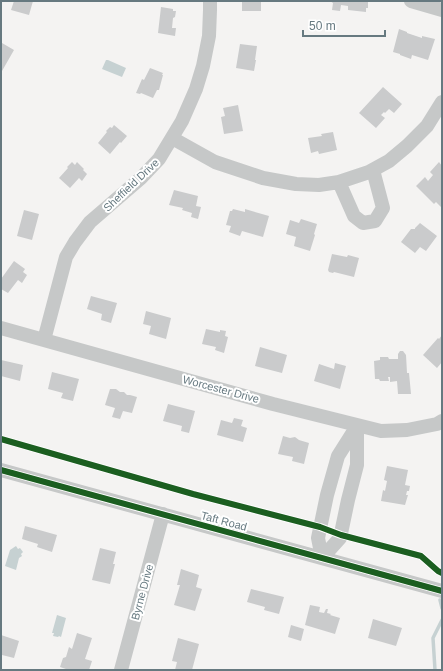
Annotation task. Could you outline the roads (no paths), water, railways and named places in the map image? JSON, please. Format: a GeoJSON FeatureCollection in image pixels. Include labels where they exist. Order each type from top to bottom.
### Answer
{"type":"FeatureCollection","features":[{"type":"Feature","properties":{"kind":"street","name":"Sheffield Drive"},"geometry":{"type":"LineString","coordinates":[[44,340],[66,257],[75,242],[90,222],[141,178],[159,159],[182,121],[196,89],[209,36],[210,1]]}},
{"type":"Feature","properties":{"kind":"street"},"geometry":{"type":"LineString","coordinates":[[411,1],[442,10]]}},
{"type":"Feature","properties":{"kind":"street"},"geometry":{"type":"LineString","coordinates":[[172,138],[215,162],[263,178],[296,184],[319,185],[339,182],[373,170],[389,161],[407,146],[426,126],[442,102]]}},
{"type":"Feature","properties":{"kind":"street"},"geometry":{"type":"LineString","coordinates":[[339,182],[354,216],[363,223],[375,221],[382,208],[373,170]]}},
{"type":"Feature","properties":{"kind":"street","name":"Worcester Drive"},"geometry":{"type":"LineString","coordinates":[[1,328],[273,404],[381,431],[407,430],[437,424],[442,421]]}},
{"type":"Feature","properties":{"kind":"street"},"geometry":{"type":"LineString","coordinates":[[322,558],[318,538],[329,489],[338,456],[357,425]]}},
{"type":"Feature","properties":{"kind":"street"},"geometry":{"type":"LineString","coordinates":[[322,558],[340,538],[348,500],[358,465],[357,425]]}},
{"type":"Feature","properties":{"kind":"street","name":"Taft Road"},"geometry":{"type":"LineString","coordinates":[[1,470],[442,591]]}},
{"type":"Feature","properties":{"kind":"street","name":"Byrne Drive"},"geometry":{"type":"LineString","coordinates":[[121,670],[163,514]]}},
{"type":"Feature","properties":{"kind":"waterway"},"geometry":{"type":"LineString","coordinates":[[440,600],[442,608]]}},
{"type":"Feature","properties":{"kind":"waterway"},"geometry":{"type":"LineString","coordinates":[[435,670],[433,638],[442,620]]}}]}
